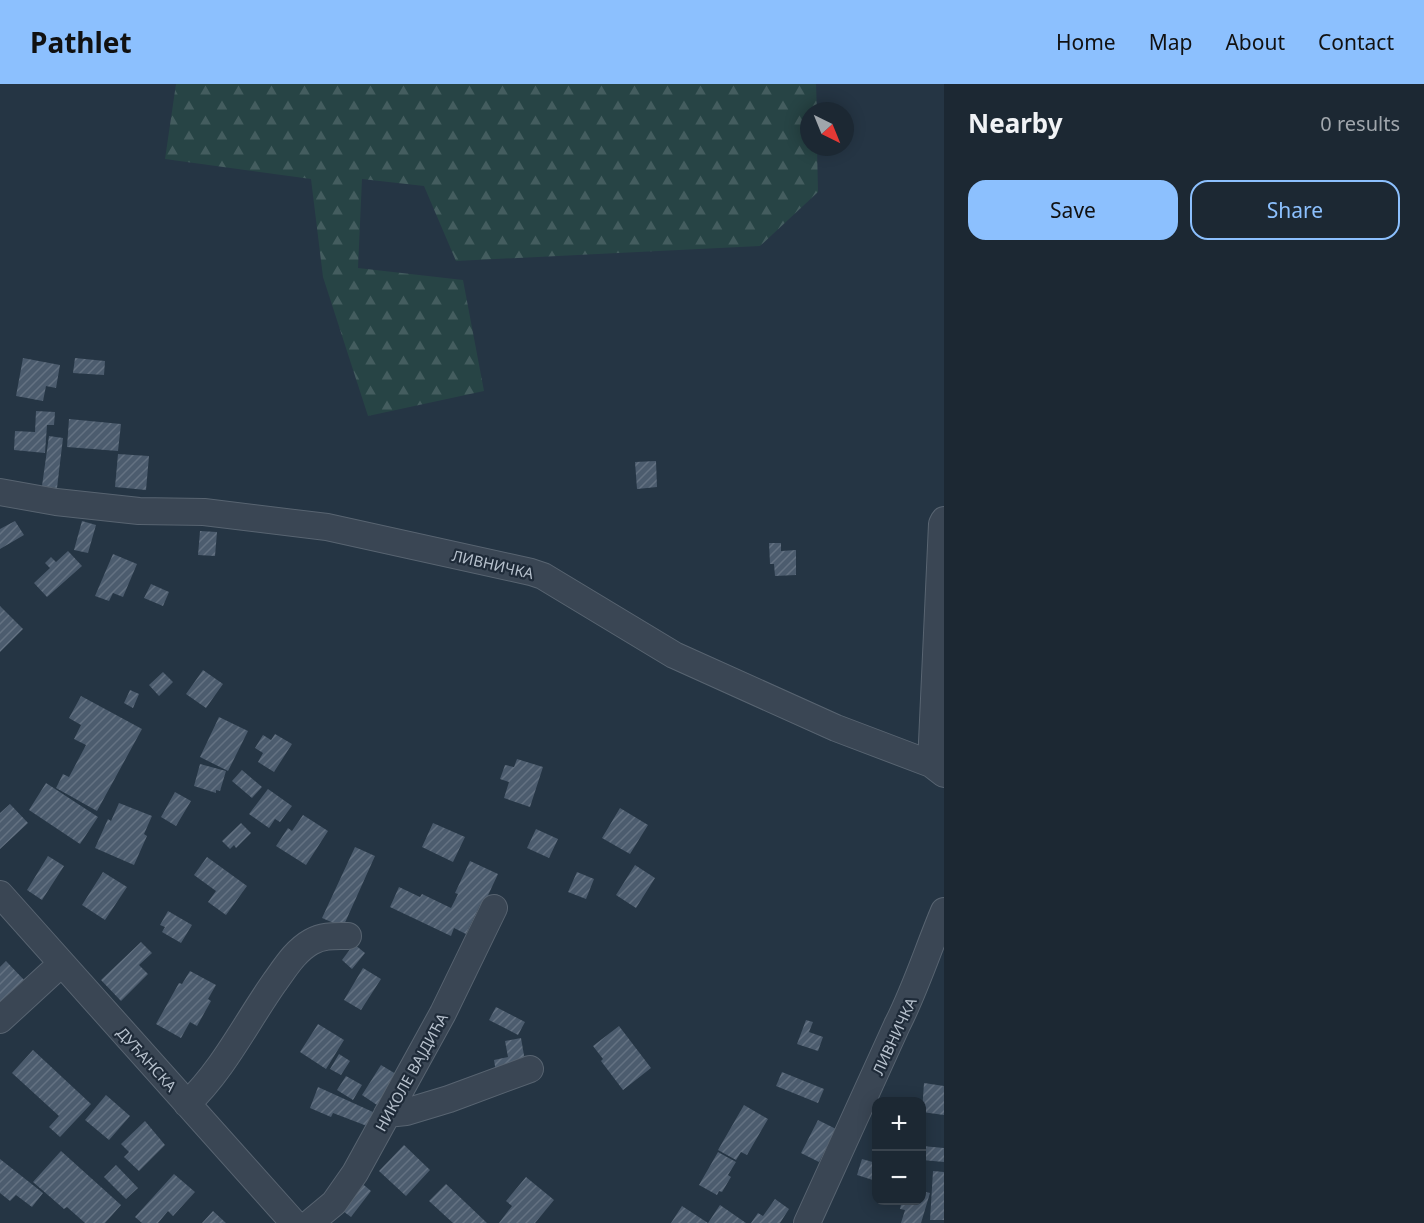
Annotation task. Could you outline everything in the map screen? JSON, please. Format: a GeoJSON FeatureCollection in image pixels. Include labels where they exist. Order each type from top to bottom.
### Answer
{"type":"FeatureCollection","features":[{"type":"Feature","properties":{"kind":"street","name":"ЛИВНИЧКА"},"geometry":{"type":"LineString","coordinates":[[0,492],[56,502],[139,511],[204,512],[327,527],[531,572],[543,576],[674,655],[836,728],[937,769]]}},
{"type":"Feature","properties":{"kind":"street"},"geometry":{"type":"LineString","coordinates":[[937,769],[935,640],[944,520]]}},
{"type":"Feature","properties":{"kind":"street","name":"ДУЋАНСКА"},"geometry":{"type":"LineString","coordinates":[[0,894],[294,1223]]}},
{"type":"Feature","properties":{"kind":"street","name":"НИКОЛЕ ВАЈДИЋА"},"geometry":{"type":"LineString","coordinates":[[310,1223],[340,1196],[443,1013],[494,908]]}},
{"type":"Feature","properties":{"kind":"street","name":"ЛИВНИЧКА"},"geometry":{"type":"LineString","coordinates":[[807,1223],[913,994],[944,911]]}},
{"type":"Feature","properties":{"kind":"street"},"geometry":{"type":"LineString","coordinates":[[188,1104],[205,1087],[265,996],[296,954],[312,941],[329,936],[348,936]]}},
{"type":"Feature","properties":{"kind":"street"},"geometry":{"type":"LineString","coordinates":[[0,1020],[61,964]]}},
{"type":"Feature","properties":{"kind":"street"},"geometry":{"type":"LineString","coordinates":[[387,1114],[406,1112],[530,1069]]}},
{"type":"Feature","properties":{"kind":"green space"},"geometry":{"type":"Polygon","coordinates":[[[176,84],[816,84],[817,102],[800,102],[800,156],[817,156],[818,192],[760,246],[456,261],[424,186],[362,179],[358,268],[463,280],[484,391],[368,416],[323,277],[311,179],[165,159],[176,84]]]}},
{"type":"Feature","properties":{"kind":"building"},"geometry":{"type":"Polygon","coordinates":[[[23,358],[60,365],[56,388],[46,386],[43,401],[16,396],[23,358]]]}},
{"type":"Feature","properties":{"kind":"building"},"geometry":{"type":"Polygon","coordinates":[[[75,358],[105,361],[104,375],[73,373],[75,358]]]}},
{"type":"Feature","properties":{"kind":"building"},"geometry":{"type":"Polygon","coordinates":[[[36,411],[55,412],[54,425],[47,425],[45,453],[14,450],[15,431],[35,432],[36,411]]]}},
{"type":"Feature","properties":{"kind":"building"},"geometry":{"type":"Polygon","coordinates":[[[69,419],[121,424],[118,451],[67,447],[69,419]]]}},
{"type":"Feature","properties":{"kind":"building"},"geometry":{"type":"Polygon","coordinates":[[[49,436],[63,438],[57,488],[42,486],[49,436]]]}},
{"type":"Feature","properties":{"kind":"building"},"geometry":{"type":"Polygon","coordinates":[[[118,454],[149,456],[146,490],[115,487],[118,454]]]}},
{"type":"Feature","properties":{"kind":"building"},"geometry":{"type":"Polygon","coordinates":[[[656,461],[657,487],[637,489],[635,462],[656,461]]]}},
{"type":"Feature","properties":{"kind":"building"},"geometry":{"type":"Polygon","coordinates":[[[15,521],[24,535],[0,549],[0,529],[15,521]]]}},
{"type":"Feature","properties":{"kind":"building"},"geometry":{"type":"Polygon","coordinates":[[[82,521],[96,525],[88,553],[74,550],[82,521]]]}},
{"type":"Feature","properties":{"kind":"building"},"geometry":{"type":"Polygon","coordinates":[[[200,531],[217,532],[215,556],[198,555],[200,531]]]}},
{"type":"Feature","properties":{"kind":"building"},"geometry":{"type":"Polygon","coordinates":[[[769,543],[781,543],[781,551],[796,550],[796,575],[775,576],[774,564],[770,564],[769,543]]]}},
{"type":"Feature","properties":{"kind":"building"},"geometry":{"type":"Polygon","coordinates":[[[68,551],[82,566],[47,597],[34,583],[50,568],[45,563],[51,557],[56,562],[68,551]]]}},
{"type":"Feature","properties":{"kind":"building"},"geometry":{"type":"Polygon","coordinates":[[[113,554],[137,564],[123,597],[113,593],[109,601],[95,596],[113,554]]]}},
{"type":"Feature","properties":{"kind":"building"},"geometry":{"type":"Polygon","coordinates":[[[151,584],[169,592],[163,606],[144,598],[151,584]]]}},
{"type":"Feature","properties":{"kind":"building"},"geometry":{"type":"Polygon","coordinates":[[[0,606],[23,629],[0,652],[0,606]]]}},
{"type":"Feature","properties":{"kind":"building"},"geometry":{"type":"Polygon","coordinates":[[[203,670],[223,684],[206,708],[186,694],[203,670]]]}},
{"type":"Feature","properties":{"kind":"building"},"geometry":{"type":"Polygon","coordinates":[[[163,672],[173,682],[159,696],[149,685],[163,672]]]}},
{"type":"Feature","properties":{"kind":"building"},"geometry":{"type":"Polygon","coordinates":[[[130,690],[139,694],[133,708],[124,703],[130,690]]]}},
{"type":"Feature","properties":{"kind":"building"},"geometry":{"type":"Polygon","coordinates":[[[81,696],[142,729],[97,811],[56,788],[63,774],[69,777],[86,745],[74,739],[81,725],[69,718],[81,696]]]}},
{"type":"Feature","properties":{"kind":"building"},"geometry":{"type":"Polygon","coordinates":[[[219,717],[248,731],[228,771],[200,757],[219,717]]]}},
{"type":"Feature","properties":{"kind":"building"},"geometry":{"type":"Polygon","coordinates":[[[275,734],[292,744],[274,772],[258,762],[263,753],[255,748],[263,735],[271,740],[275,734]]]}},
{"type":"Feature","properties":{"kind":"building"},"geometry":{"type":"Polygon","coordinates":[[[517,759],[543,767],[530,807],[504,798],[509,782],[500,779],[505,765],[514,767],[517,759]]]}},
{"type":"Feature","properties":{"kind":"building"},"geometry":{"type":"Polygon","coordinates":[[[200,764],[226,771],[220,791],[216,790],[216,793],[194,786],[200,764]]]}},
{"type":"Feature","properties":{"kind":"building"},"geometry":{"type":"Polygon","coordinates":[[[242,770],[262,787],[252,798],[232,781],[242,770]]]}},
{"type":"Feature","properties":{"kind":"building"},"geometry":{"type":"Polygon","coordinates":[[[46,783],[98,817],[80,844],[29,810],[46,783]]]}},
{"type":"Feature","properties":{"kind":"building"},"geometry":{"type":"Polygon","coordinates":[[[268,789],[292,806],[280,822],[275,819],[269,828],[249,814],[268,789]]]}},
{"type":"Feature","properties":{"kind":"building"},"geometry":{"type":"Polygon","coordinates":[[[175,792],[191,801],[176,826],[161,817],[175,792]]]}},
{"type":"Feature","properties":{"kind":"building"},"geometry":{"type":"Polygon","coordinates":[[[119,803],[152,816],[144,834],[147,836],[134,865],[95,848],[108,819],[111,821],[119,803]]]}},
{"type":"Feature","properties":{"kind":"building"},"geometry":{"type":"Polygon","coordinates":[[[10,804],[28,823],[0,849],[0,813],[10,804]]]}},
{"type":"Feature","properties":{"kind":"building"},"geometry":{"type":"Polygon","coordinates":[[[620,808],[648,825],[630,854],[602,838],[620,808]]]}},
{"type":"Feature","properties":{"kind":"building"},"geometry":{"type":"Polygon","coordinates":[[[303,815],[328,831],[306,865],[276,846],[288,828],[292,831],[303,815]]]}},
{"type":"Feature","properties":{"kind":"building"},"geometry":{"type":"Polygon","coordinates":[[[241,823],[251,833],[236,848],[234,845],[230,849],[222,841],[241,823]]]}},
{"type":"Feature","properties":{"kind":"building"},"geometry":{"type":"Polygon","coordinates":[[[433,823],[465,837],[453,862],[422,847],[433,823]]]}},
{"type":"Feature","properties":{"kind":"building"},"geometry":{"type":"Polygon","coordinates":[[[536,829],[558,839],[549,858],[527,848],[536,829]]]}},
{"type":"Feature","properties":{"kind":"building"},"geometry":{"type":"Polygon","coordinates":[[[355,847],[375,856],[343,927],[322,918],[355,847]]]}},
{"type":"Feature","properties":{"kind":"building"},"geometry":{"type":"Polygon","coordinates":[[[48,856],[64,866],[42,900],[27,890],[48,856]]]}},
{"type":"Feature","properties":{"kind":"building"},"geometry":{"type":"Polygon","coordinates":[[[207,857],[247,886],[226,915],[208,902],[216,891],[194,875],[207,857]]]}},
{"type":"Feature","properties":{"kind":"building"},"geometry":{"type":"Polygon","coordinates":[[[470,861],[498,874],[483,906],[480,905],[466,934],[454,928],[451,936],[390,907],[399,887],[420,897],[422,894],[451,908],[458,894],[455,893],[470,861]]]}},
{"type":"Feature","properties":{"kind":"building"},"geometry":{"type":"Polygon","coordinates":[[[635,865],[655,878],[636,908],[616,895],[635,865]]]}},
{"type":"Feature","properties":{"kind":"building"},"geometry":{"type":"Polygon","coordinates":[[[103,872],[127,887],[105,920],[82,905],[103,872]]]}},
{"type":"Feature","properties":{"kind":"building"},"geometry":{"type":"Polygon","coordinates":[[[577,872],[594,879],[586,899],[568,892],[577,872]]]}},
{"type":"Feature","properties":{"kind":"building"},"geometry":{"type":"Polygon","coordinates":[[[168,911],[192,925],[181,943],[162,932],[165,927],[160,925],[168,911]]]}},
{"type":"Feature","properties":{"kind":"building"},"geometry":{"type":"Polygon","coordinates":[[[141,942],[152,953],[139,965],[148,974],[121,1001],[101,980],[141,942]]]}},
{"type":"Feature","properties":{"kind":"building"},"geometry":{"type":"Polygon","coordinates":[[[354,944],[365,953],[352,969],[342,960],[354,944]]]}},
{"type":"Feature","properties":{"kind":"building"},"geometry":{"type":"Polygon","coordinates":[[[6,961],[25,981],[0,1004],[0,967],[6,961]]]}},
{"type":"Feature","properties":{"kind":"building"},"geometry":{"type":"Polygon","coordinates":[[[363,968],[381,979],[361,1010],[344,1000],[363,968]]]}},
{"type":"Feature","properties":{"kind":"building"},"geometry":{"type":"Polygon","coordinates":[[[190,971],[216,985],[208,999],[211,1001],[197,1026],[190,1022],[181,1038],[156,1024],[179,983],[182,984],[190,971]]]}},
{"type":"Feature","properties":{"kind":"building"},"geometry":{"type":"Polygon","coordinates":[[[496,1007],[525,1022],[518,1035],[489,1020],[496,1007]]]}},
{"type":"Feature","properties":{"kind":"building"},"geometry":{"type":"Polygon","coordinates":[[[806,1020],[813,1022],[809,1032],[823,1037],[818,1051],[797,1044],[806,1020]]]}},
{"type":"Feature","properties":{"kind":"building"},"geometry":{"type":"Polygon","coordinates":[[[318,1024],[344,1040],[326,1069],[300,1052],[318,1024]]]}},
{"type":"Feature","properties":{"kind":"building"},"geometry":{"type":"Polygon","coordinates":[[[619,1026],[651,1068],[623,1090],[601,1061],[603,1059],[593,1046],[619,1026]]]}},
{"type":"Feature","properties":{"kind":"building"},"geometry":{"type":"Polygon","coordinates":[[[521,1038],[526,1067],[496,1072],[494,1060],[508,1057],[505,1041],[521,1038]]]}},
{"type":"Feature","properties":{"kind":"building"},"geometry":{"type":"Polygon","coordinates":[[[33,1050],[91,1104],[60,1137],[49,1127],[59,1116],[12,1073],[33,1050]]]}},
{"type":"Feature","properties":{"kind":"building"},"geometry":{"type":"Polygon","coordinates":[[[339,1054],[350,1061],[341,1075],[330,1069],[339,1054]]]}},
{"type":"Feature","properties":{"kind":"building"},"geometry":{"type":"Polygon","coordinates":[[[381,1065],[396,1074],[377,1105],[362,1095],[381,1065]]]}},
{"type":"Feature","properties":{"kind":"building"},"geometry":{"type":"Polygon","coordinates":[[[782,1072],[824,1089],[818,1103],[776,1086],[782,1072]]]}},
{"type":"Feature","properties":{"kind":"building"},"geometry":{"type":"Polygon","coordinates":[[[346,1076],[362,1085],[353,1100],[337,1090],[346,1076]]]}},
{"type":"Feature","properties":{"kind":"building"},"geometry":{"type":"Polygon","coordinates":[[[924,1083],[944,1086],[944,1115],[926,1113],[926,1097],[923,1097],[924,1083]]]}},
{"type":"Feature","properties":{"kind":"building"},"geometry":{"type":"Polygon","coordinates":[[[318,1087],[373,1112],[367,1126],[333,1113],[331,1117],[310,1108],[318,1087]]]}},
{"type":"Feature","properties":{"kind":"building"},"geometry":{"type":"Polygon","coordinates":[[[106,1095],[130,1116],[109,1140],[85,1120],[106,1095]]]}},
{"type":"Feature","properties":{"kind":"building"},"geometry":{"type":"Polygon","coordinates":[[[744,1105],[768,1119],[747,1155],[741,1152],[736,1160],[718,1150],[744,1105]]]}},
{"type":"Feature","properties":{"kind":"building"},"geometry":{"type":"Polygon","coordinates":[[[818,1120],[836,1129],[819,1162],[801,1153],[818,1120]]]}},
{"type":"Feature","properties":{"kind":"building"},"geometry":{"type":"Polygon","coordinates":[[[145,1121],[165,1145],[139,1171],[124,1157],[129,1152],[121,1144],[145,1121]]]}},
{"type":"Feature","properties":{"kind":"building"},"geometry":{"type":"Polygon","coordinates":[[[404,1145],[430,1170],[406,1196],[379,1171],[404,1145]]]}},
{"type":"Feature","properties":{"kind":"building"},"geometry":{"type":"Polygon","coordinates":[[[926,1146],[944,1148],[944,1162],[926,1160],[926,1146]]]}},
{"type":"Feature","properties":{"kind":"building"},"geometry":{"type":"Polygon","coordinates":[[[61,1151],[121,1205],[105,1223],[85,1223],[67,1207],[64,1209],[33,1182],[61,1151]]]}},
{"type":"Feature","properties":{"kind":"building"},"geometry":{"type":"Polygon","coordinates":[[[718,1152],[736,1162],[728,1175],[731,1177],[722,1192],[719,1191],[717,1195],[699,1185],[718,1152]]]}},
{"type":"Feature","properties":{"kind":"building"},"geometry":{"type":"Polygon","coordinates":[[[0,1159],[43,1193],[32,1207],[16,1195],[10,1201],[0,1193],[0,1159]]]}},
{"type":"Feature","properties":{"kind":"building"},"geometry":{"type":"Polygon","coordinates":[[[862,1159],[872,1162],[872,1180],[857,1175],[862,1159]]]}},
{"type":"Feature","properties":{"kind":"building"},"geometry":{"type":"Polygon","coordinates":[[[116,1165],[138,1188],[126,1199],[104,1177],[116,1165]]]}},
{"type":"Feature","properties":{"kind":"building"},"geometry":{"type":"Polygon","coordinates":[[[933,1171],[944,1172],[944,1220],[930,1220],[933,1171]]]}},
{"type":"Feature","properties":{"kind":"building"},"geometry":{"type":"Polygon","coordinates":[[[174,1174],[195,1192],[173,1216],[168,1211],[158,1223],[142,1223],[135,1217],[174,1174]]]}},
{"type":"Feature","properties":{"kind":"building"},"geometry":{"type":"Polygon","coordinates":[[[526,1177],[554,1200],[535,1223],[499,1223],[512,1206],[506,1201],[526,1177]]]}},
{"type":"Feature","properties":{"kind":"building"},"geometry":{"type":"Polygon","coordinates":[[[359,1181],[371,1191],[351,1217],[339,1208],[359,1181]]]}},
{"type":"Feature","properties":{"kind":"building"},"geometry":{"type":"Polygon","coordinates":[[[446,1184],[487,1223],[453,1223],[429,1201],[446,1184]]]}},
{"type":"Feature","properties":{"kind":"building"},"geometry":{"type":"Polygon","coordinates":[[[926,1192],[930,1193],[921,1223],[901,1223],[905,1210],[900,1209],[901,1205],[926,1205],[926,1192]]]}},
{"type":"Feature","properties":{"kind":"building"},"geometry":{"type":"Polygon","coordinates":[[[775,1199],[789,1209],[780,1223],[751,1223],[758,1213],[763,1216],[775,1199]]]}},
{"type":"Feature","properties":{"kind":"building"},"geometry":{"type":"Polygon","coordinates":[[[720,1205],[746,1223],[708,1223],[720,1205]]]}},
{"type":"Feature","properties":{"kind":"building"},"geometry":{"type":"Polygon","coordinates":[[[682,1206],[708,1223],[671,1223],[682,1206]]]}},
{"type":"Feature","properties":{"kind":"building"},"geometry":{"type":"Polygon","coordinates":[[[213,1211],[226,1223],[202,1223],[213,1211]]]}}]}
